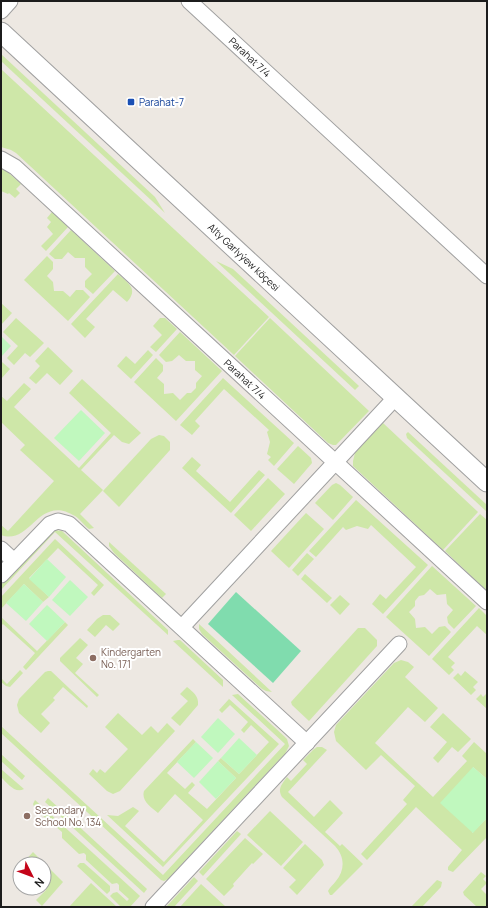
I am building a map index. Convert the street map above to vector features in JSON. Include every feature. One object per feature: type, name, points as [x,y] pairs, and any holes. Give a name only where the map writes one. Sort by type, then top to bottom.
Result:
[{"type":"street","points":[[1,11],[10,1]]},
{"type":"street","name":"Parahat 7/4","points":[[189,1],[487,276]]},
{"type":"street","name":"Alty Garlyýew köçesi","points":[[1,32],[487,482]]},
{"type":"street","name":"Parahat 7/4","points":[[1,158],[15,167],[487,602]]},
{"type":"street","points":[[182,627],[395,398]]},
{"type":"street","points":[[1,575],[50,524],[58,521],[69,524],[306,743]]},
{"type":"street","points":[[1,549],[14,561]]},
{"type":"street","points":[[153,907],[398,644]]},
{"type":"green space","points":[[1,54],[155,197],[165,213],[1,61]]},
{"type":"green space","points":[[1,69],[269,317],[234,355],[16,153],[1,147]]},
{"type":"green space","points":[[1,166],[21,184],[16,189],[20,193],[15,198],[9,193],[8,194],[1,191]]},
{"type":"green space","points":[[52,212],[68,227],[46,251],[41,246],[53,234],[47,227],[51,222],[47,218]]},
{"type":"green space","points":[[71,230],[115,271],[93,294],[85,287],[85,281],[92,274],[85,267],[85,258],[75,258],[68,252],[62,259],[55,259],[49,254]]},
{"type":"green space","points":[[47,256],[53,262],[53,269],[47,276],[53,282],[54,291],[63,291],[70,297],[76,290],[83,290],[90,297],[68,321],[24,280]]},
{"type":"green space","points":[[216,261],[233,269],[359,386],[355,390]]},
{"type":"green space","points":[[118,274],[131,286],[132,293],[130,297],[127,302],[113,290],[86,319],[95,327],[85,338],[71,324]]},
{"type":"green space","points":[[1,303],[12,313],[1,325]]},
{"type":"green space","points":[[16,318],[44,343],[30,357],[25,353],[14,365],[7,358],[18,346],[3,332]]},
{"type":"green space","points":[[160,318],[165,318],[177,329],[156,352],[150,347],[162,335],[153,326]]},
{"type":"green space","points":[[270,318],[369,411],[336,445],[328,443],[235,356]]},
{"type":"green space","points":[[180,332],[222,371],[176,421],[134,382],[156,358],[163,365],[163,371],[157,378],[164,384],[164,394],[173,393],[180,400],[187,393],[191,393],[196,388],[196,383],[202,376],[195,370],[195,361],[186,361],[179,355],[172,361],[166,362],[159,355]]},
{"type":"green space","points":[[1,336],[11,346],[1,357]]},
{"type":"green space","points":[[48,347],[73,371],[60,385],[47,373],[36,384],[29,378],[40,366],[35,361]]},
{"type":"green space","points":[[148,350],[153,355],[131,379],[117,366],[126,356],[135,364]]},
{"type":"green space","points":[[2,362],[10,369],[1,379],[1,364]]},
{"type":"green space","points":[[223,378],[294,443],[274,466],[268,460],[271,457],[267,454],[270,442],[267,432],[269,430],[224,389],[195,421],[200,426],[192,435],[180,425]]},
{"type":"green space","points":[[82,379],[141,433],[129,444],[122,442],[114,435],[81,470],[103,490],[80,514],[94,528],[89,529],[75,516],[62,511],[52,511],[43,515],[20,533],[11,536],[1,535],[1,525],[8,531],[54,481],[20,450],[25,445],[1,422],[1,396],[7,401],[24,383],[31,389],[14,407],[79,468],[111,433],[69,393]]},
{"type":"green space","points":[[81,410],[105,433],[79,461],[54,438]]},
{"type":"green space","points":[[383,423],[478,512],[443,550],[353,466],[355,453]]},
{"type":"green space","points":[[408,432],[487,505],[487,512],[407,438],[406,434]]},
{"type":"green space","points":[[159,435],[164,436],[170,442],[170,450],[119,507],[103,491],[151,439]]},
{"type":"green space","points":[[298,446],[311,458],[312,463],[294,484],[277,469]]},
{"type":"green space","points":[[192,457],[201,465],[196,471],[230,502],[259,470],[265,475],[231,513],[182,468]]},
{"type":"green space","points":[[268,478],[285,494],[251,531],[234,515]]},
{"type":"green space","points":[[336,483],[353,497],[333,520],[315,503],[332,485]]},
{"type":"green space","points":[[356,500],[428,565],[383,614],[372,604],[380,594],[386,599],[416,567],[371,525],[368,529],[357,526],[346,530],[343,527],[316,557],[309,551]]},
{"type":"green space","points":[[306,513],[324,529],[289,568],[271,551]]},
{"type":"green space","points":[[480,514],[487,520],[487,591],[445,551]]},
{"type":"green space","points":[[54,530],[62,531],[168,630],[168,635],[55,532],[1,590],[1,585],[48,534]]},
{"type":"green space","points":[[55,539],[104,585],[94,596],[91,593],[98,585],[58,548],[29,578],[49,597],[43,602],[24,584],[1,609],[1,597]]},
{"type":"green space","points":[[109,542],[166,594],[162,598],[114,553],[109,546]]},
{"type":"green space","points":[[307,553],[314,559],[298,576],[292,570]]},
{"type":"green space","points":[[47,559],[66,577],[49,597],[29,579]]},
{"type":"green space","points":[[432,566],[476,606],[454,629],[448,623],[447,617],[453,610],[447,604],[446,594],[437,595],[430,589],[424,595],[419,596],[415,601],[415,606],[409,612],[415,619],[416,628],[425,627],[432,634],[439,627],[445,626],[451,632],[429,656],[386,617]]},
{"type":"green space","points":[[305,574],[332,598],[327,603],[301,579]]},
{"type":"green space","points":[[70,580],[88,597],[70,616],[52,600]]},
{"type":"green space","points":[[24,584],[43,602],[26,621],[6,603]]},
{"type":"green space","points":[[236,592],[301,651],[273,683],[208,624]]},
{"type":"green space","points":[[340,595],[350,604],[340,615],[330,605]]},
{"type":"green space","points":[[47,605],[65,622],[47,641],[29,624]]},
{"type":"green space","points":[[479,608],[487,616],[487,635],[477,626],[448,657],[455,663],[451,667],[454,670],[449,675],[432,659]]},
{"type":"green space","points":[[103,615],[110,615],[120,624],[113,631],[106,625],[95,637],[87,630]]},
{"type":"green space","points":[[1,617],[37,651],[65,622],[68,625],[26,670],[23,667],[35,653],[3,624],[1,626]]},
{"type":"green space","points":[[199,624],[272,692],[262,689],[202,634],[199,629]]},
{"type":"green space","points":[[358,628],[365,628],[377,640],[377,646],[309,721],[292,705],[291,702]]},
{"type":"green space","points":[[80,638],[88,645],[76,658],[83,664],[75,673],[99,695],[97,697],[60,661],[60,658]]},
{"type":"green space","points":[[180,640],[223,680],[223,687],[173,641]]},
{"type":"green space","points":[[401,660],[408,662],[414,667],[405,677],[438,708],[425,722],[408,707],[375,743],[433,797],[467,761],[462,756],[474,742],[487,754],[487,779],[473,767],[472,833],[487,818],[487,837],[453,872],[448,870],[448,867],[462,850],[416,807],[367,860],[361,854],[407,804],[403,800],[415,786],[381,755],[366,770],[336,741],[334,732],[336,725],[394,663]]},
{"type":"green space","points":[[20,670],[23,673],[10,687],[1,682],[1,678],[7,684]]},
{"type":"green space","points":[[51,671],[88,706],[87,708],[63,687],[53,698],[55,700],[41,714],[50,723],[41,733],[19,713],[17,705],[19,699],[45,672]]},
{"type":"green space","points":[[465,671],[478,682],[473,687],[476,690],[471,695],[453,678],[458,673],[461,676]]},
{"type":"green space","points":[[187,687],[197,697],[198,705],[180,726],[171,718],[188,701],[180,694]]},
{"type":"green space","points":[[487,693],[487,709],[476,699],[481,694],[483,697]]},
{"type":"green space","points":[[238,694],[287,739],[289,746],[285,754],[168,879],[164,881],[161,880],[1,733],[1,726],[163,875],[285,744],[232,695]]},
{"type":"green space","points":[[228,698],[279,744],[163,867],[107,815],[118,816],[133,807],[139,811],[125,826],[164,862],[203,820],[175,794],[158,813],[145,801],[143,795],[144,791],[193,739],[196,742],[167,773],[185,789],[192,782],[195,785],[188,793],[207,809],[236,778],[218,761],[221,758],[239,774],[269,742],[251,725],[244,733],[241,730],[248,722],[230,705],[222,713],[219,710],[229,699]]},
{"type":"green space","points":[[118,713],[142,735],[151,726],[158,733],[167,723],[175,731],[120,791],[113,794],[107,791],[89,774],[93,769],[97,773],[100,769],[105,773],[128,749],[105,727]]},
{"type":"green space","points":[[443,713],[471,739],[458,752],[452,747],[438,763],[433,758],[447,742],[430,727]]},
{"type":"green space","points":[[218,718],[235,734],[218,753],[201,737]]},
{"type":"green space","points":[[239,738],[257,755],[239,774],[221,758]]},
{"type":"green space","points":[[196,742],[213,758],[194,778],[177,762]]},
{"type":"green space","points":[[317,747],[322,747],[327,750],[288,792],[314,817],[330,800],[343,813],[325,832],[340,846],[342,844],[363,864],[332,895],[330,895],[328,891],[341,872],[343,864],[341,855],[335,846],[282,797],[280,791],[283,782],[287,777],[291,781],[307,764],[303,760]]},
{"type":"green space","points":[[1,754],[25,776],[22,780],[1,761]]},
{"type":"green space","points":[[218,761],[236,778],[216,799],[199,782]]},
{"type":"green space","points":[[473,767],[487,779],[487,818],[473,833],[440,803]]},
{"type":"green space","points":[[1,769],[24,789],[17,790],[9,785],[1,777]]},
{"type":"green space","points":[[48,798],[147,889],[144,893],[45,802]]},
{"type":"green space","points":[[35,800],[140,896],[130,907],[121,907],[110,896],[117,892],[127,901],[129,899],[119,890],[119,885],[117,883],[112,884],[86,860],[86,855],[84,853],[79,854],[62,838],[62,832],[35,809],[33,804]]},
{"type":"green space","points":[[270,811],[303,842],[281,866],[247,835]]},
{"type":"green space","points":[[237,831],[241,834],[203,876],[199,872]]},
{"type":"green space","points":[[245,838],[263,854],[253,864],[252,863],[224,896],[206,879]]},
{"type":"green space","points":[[305,844],[322,860],[324,865],[297,895],[289,887],[296,880],[283,868]]},
{"type":"green space","points":[[33,852],[37,856],[29,856]]},
{"type":"green space","points":[[80,863],[84,863],[110,886],[110,891],[107,894],[77,866]]},
{"type":"green space","points":[[52,871],[63,882],[52,895]]},
{"type":"green space","points":[[481,872],[486,876],[483,879],[487,883],[481,889],[487,895],[487,907],[477,907],[464,895],[463,892]]},
{"type":"green space","points":[[194,877],[198,881],[174,907],[166,907]]},
{"type":"green space","points":[[437,880],[442,882],[441,887],[422,907],[411,907]]},
{"type":"green space","points":[[91,883],[117,907],[69,907]]},
{"type":"green space","points":[[201,884],[226,907],[180,907]]},
{"type":"green space","points":[[40,896],[51,896],[42,906],[36,900]]},
{"type":"place","name":"Parahat-7","points":[[131,102]]},
{"type":"place","name":"Kindergarten No. 171","points":[[93,658]]},
{"type":"place","name":"Secondary School No. 134","points":[[27,816]]}]
